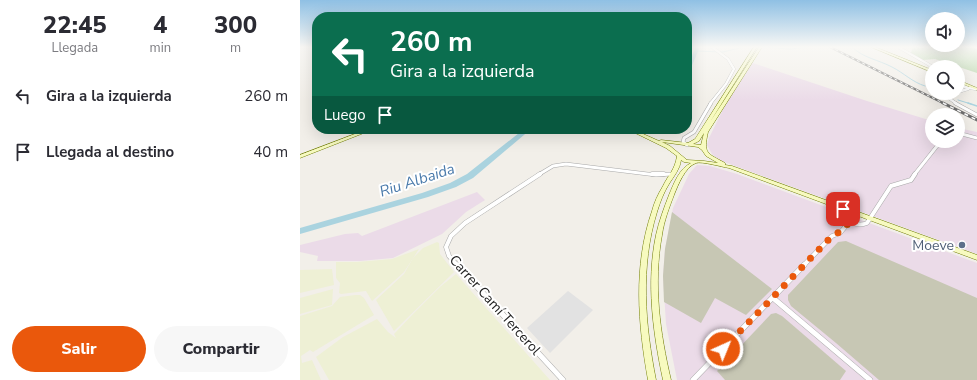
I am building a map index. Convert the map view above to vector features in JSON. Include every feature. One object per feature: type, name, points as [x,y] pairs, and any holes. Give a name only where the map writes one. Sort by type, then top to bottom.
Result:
[{"type":"main road","points":[[652,380],[644,325],[642,279],[645,251],[651,221],[670,177],[679,164],[678,150],[697,140],[746,65]]},
{"type":"main road","points":[[668,379],[659,344],[655,315],[654,278],[656,251],[662,221],[671,195],[686,168],[690,164],[705,158],[703,144],[706,132],[747,65]]},
{"type":"main road","points":[[965,84],[976,88]]},
{"type":"main road","points":[[300,157],[359,134]]},
{"type":"main road","points":[[642,134],[654,139],[699,146],[730,167]]},
{"type":"main road","points":[[654,139],[686,161],[730,167],[977,258]]},
{"type":"street","points":[[692,133],[711,103],[733,73],[733,65]]},
{"type":"street","points":[[965,90],[976,88]]},
{"type":"street","points":[[951,100],[977,115]]},
{"type":"street","points":[[687,145],[683,142],[684,138],[691,134]]},
{"type":"street","points":[[965,135],[977,138]]},
{"type":"street","points":[[843,209],[842,214],[850,221],[863,225],[868,223],[891,186],[897,183],[906,183],[911,180],[936,148]]},
{"type":"street","name":"Carrer Camí Tercerol","points":[[563,380],[449,256],[446,247],[447,242],[453,233],[459,228],[553,166],[566,164],[656,174],[670,177]]},
{"type":"street","name":"Carrer Camí Tercerol","points":[[656,174],[670,177]]},
{"type":"street","points":[[693,380],[832,236],[840,233],[850,221]]},
{"type":"street","points":[[773,298],[870,380]]},
{"type":"shaded area","points":[[748,65],[758,65],[925,119],[925,148],[965,148],[965,129],[977,132],[977,254],[719,160],[712,154],[707,145],[735,85]]},
{"type":"shaded area","points":[[697,165],[710,166],[737,174],[977,263],[977,380],[677,380],[666,324],[663,276],[665,249],[673,208],[689,174]]},
{"type":"shaded area","points":[[477,192],[485,200],[466,212],[442,234],[393,258],[360,261],[317,261],[318,256],[300,252],[300,245],[345,234],[358,233],[362,236]]},
{"type":"shaded area","points":[[672,212],[772,289],[746,315],[715,298],[701,323],[664,302],[663,276],[665,249]]},
{"type":"shaded area","points":[[846,241],[977,298],[977,380],[879,380],[791,306],[788,300],[788,295],[838,242]]},
{"type":"shaded area","points":[[437,242],[439,243],[440,254],[454,272],[394,331],[376,300],[404,274],[413,258],[423,248]]},
{"type":"shaded area","points":[[419,249],[404,272],[372,301],[366,291],[339,293],[340,283],[336,278],[336,262],[392,259]]},
{"type":"shaded area","points":[[332,269],[334,285],[300,293],[300,270]]},
{"type":"shaded area","points":[[456,274],[550,380],[329,380],[316,357],[343,337],[377,319],[388,332],[396,338],[394,334],[441,286]]},
{"type":"shaded area","points":[[333,289],[332,305],[300,314],[300,298]]},
{"type":"shaded area","points":[[568,291],[593,310],[550,353],[527,328]]},
{"type":"shaded area","points":[[360,295],[364,298],[374,315],[313,352],[310,350],[301,356],[302,363],[312,360],[321,380],[300,380],[300,316],[332,306],[340,297]]},
{"type":"shaded area","points":[[776,313],[782,316],[846,371],[840,380],[725,380],[717,371],[771,314]]},
{"type":"green space","points":[[965,65],[977,65],[977,73],[965,69]]},
{"type":"waterway","points":[[886,65],[925,86]]},
{"type":"waterway","points":[[958,100],[971,104]]},
{"type":"waterway","points":[[971,104],[977,106]]},
{"type":"waterway","name":"Riu Albaida","points":[[300,231],[425,195],[453,185],[470,176],[522,134]]},
{"type":"railway","points":[[866,65],[945,104]]},
{"type":"railway","points":[[945,104],[977,120]]},
{"type":"place","name":"Moeve","points":[[962,245]]},
{"type":"route","points":[[723,349],[832,236],[840,233],[845,228],[850,221],[842,214],[843,209]]}]
